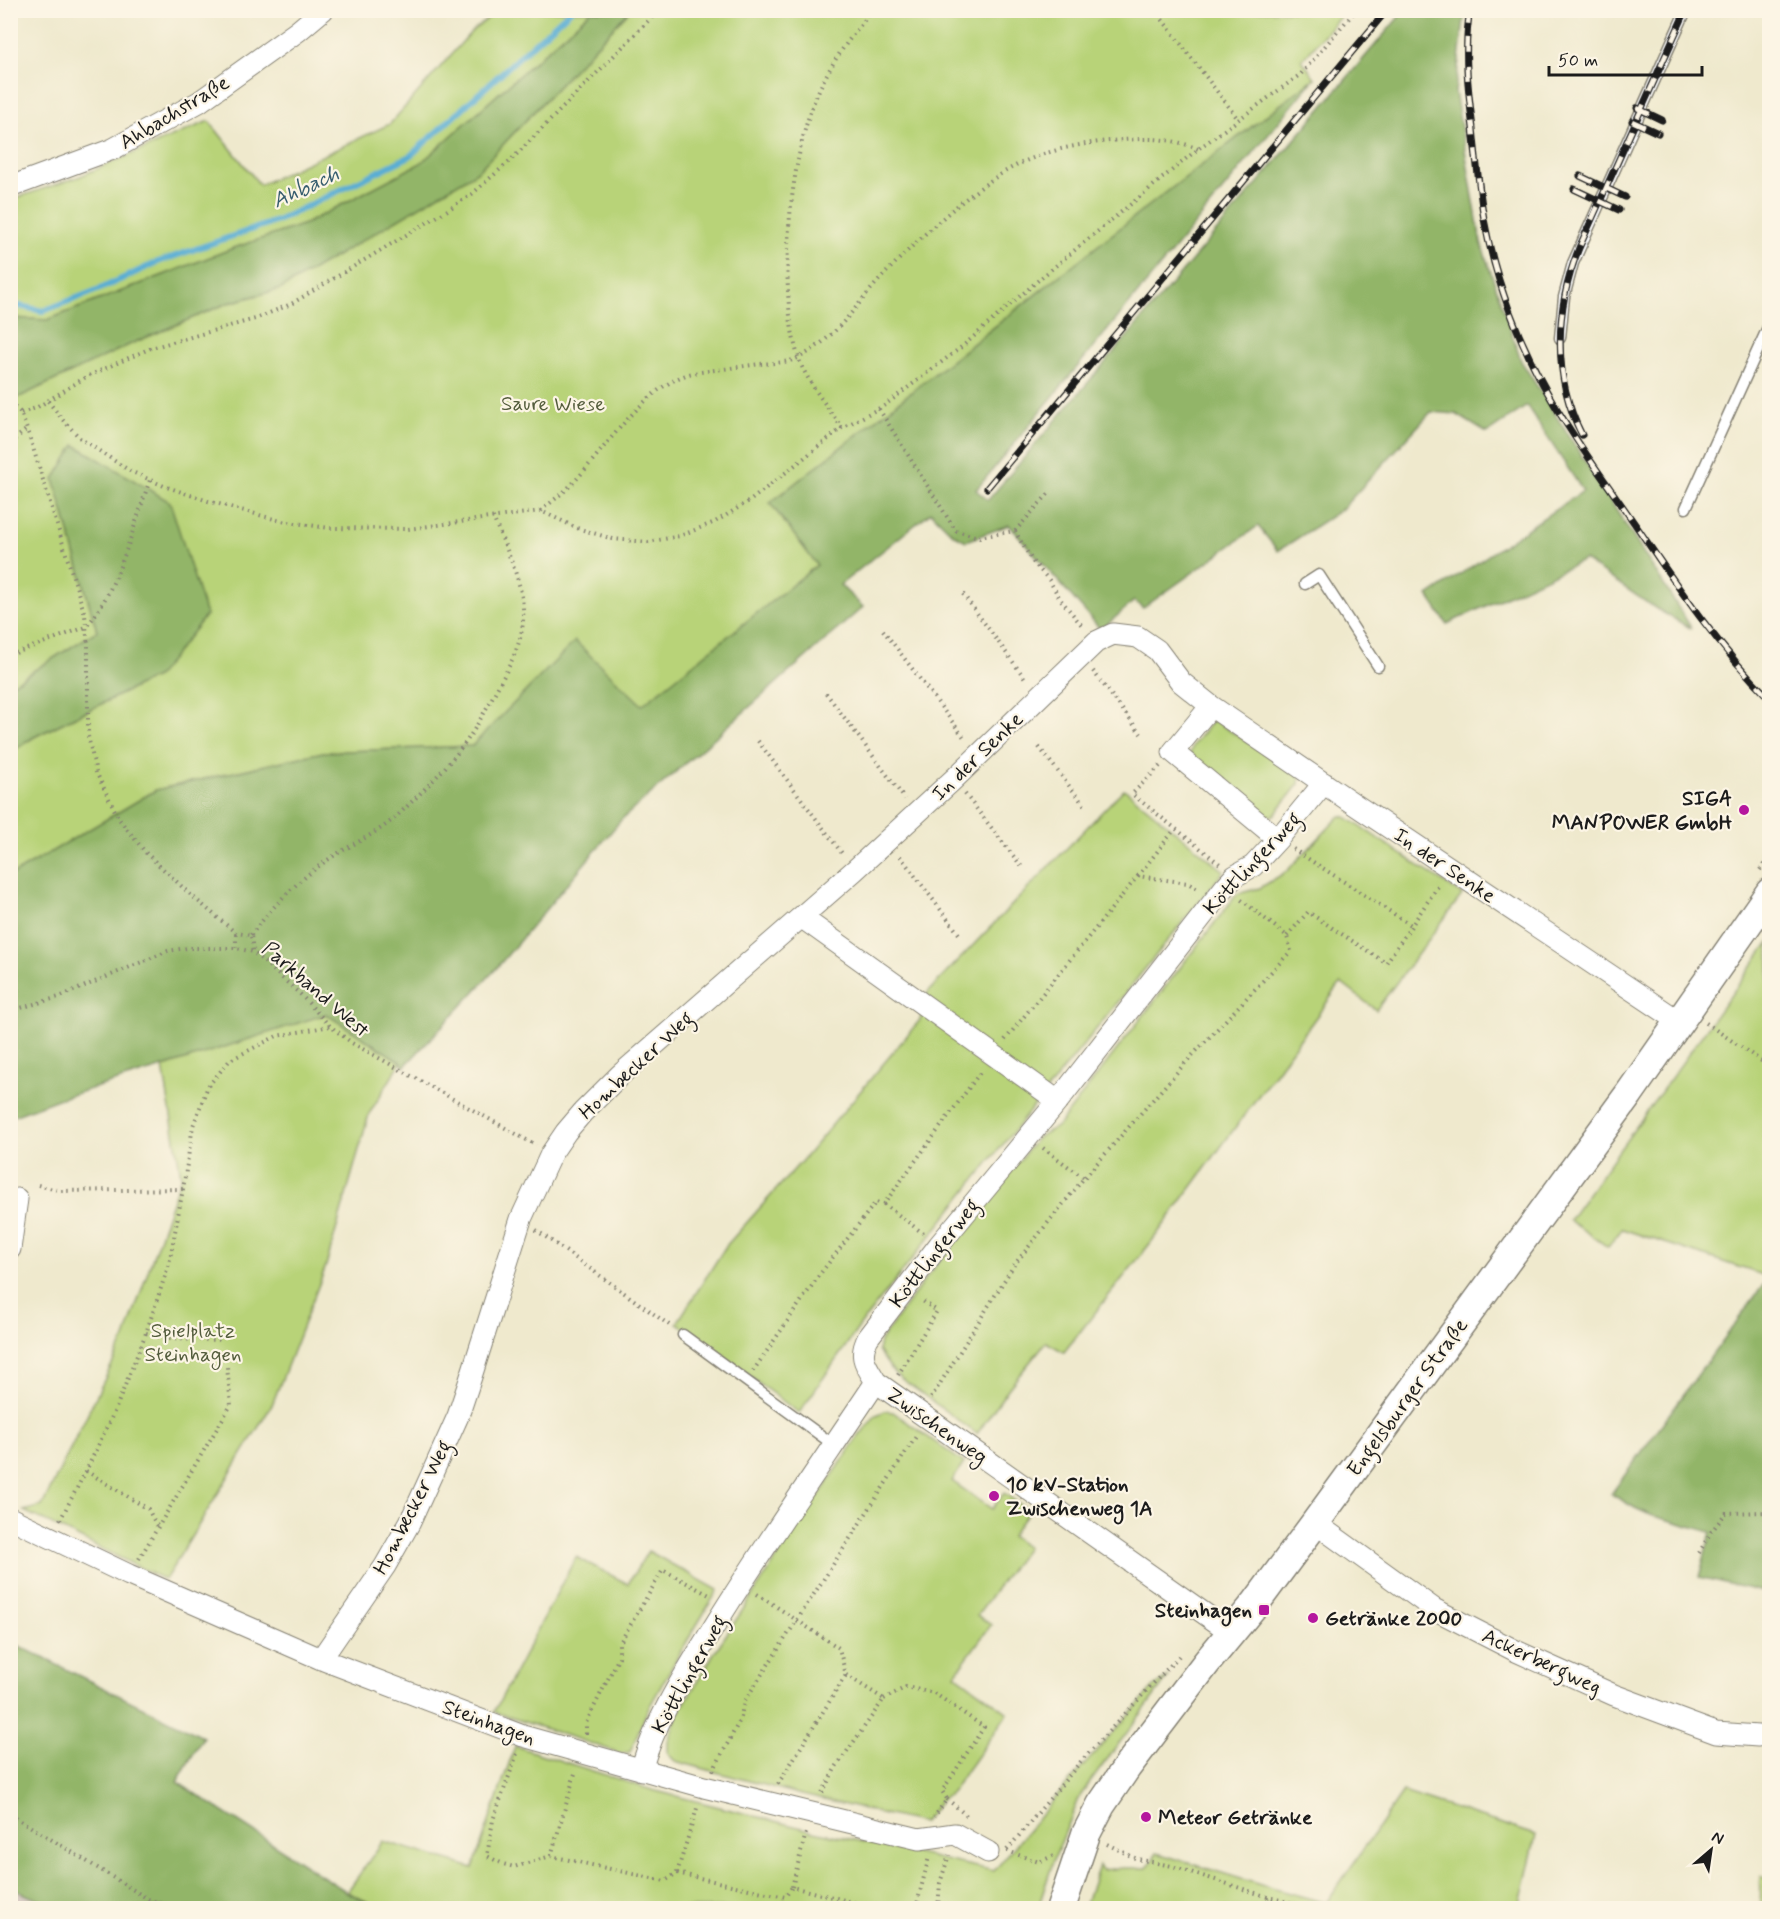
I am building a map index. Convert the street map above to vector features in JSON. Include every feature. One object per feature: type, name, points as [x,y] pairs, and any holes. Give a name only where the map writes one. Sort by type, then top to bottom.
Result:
[{"type":"street","name":"Ahbachstraße","points":[[10,187],[113,149],[189,107],[298,31],[323,10]]},
{"type":"street","name":"In der Senke","points":[[801,917],[954,779],[1089,649],[1113,634],[1138,637],[1157,650],[1181,682],[1211,706],[1450,868],[1684,1016]]},
{"type":"street","points":[[1211,706],[1173,752],[1278,839]]},
{"type":"street","name":"Köttlingerweg","points":[[641,1770],[647,1749],[685,1673],[741,1584],[876,1382],[863,1359],[863,1348],[904,1289],[1058,1101],[1225,888],[1253,866],[1324,783]]},
{"type":"street","name":"Engelsburger Straße","points":[[1061,1908],[1076,1859],[1101,1805],[1207,1662],[1232,1633],[1315,1523],[1684,1016],[1770,892]]},
{"type":"street","points":[[801,917],[1058,1101]]},
{"type":"street","name":"Hombecker Weg","points":[[321,1659],[386,1566],[431,1476],[466,1394],[521,1219],[551,1154],[583,1112],[620,1075],[801,917]]},
{"type":"street","points":[[10,1250],[17,1199]]},
{"type":"street","name":"Zwischenweg","points":[[876,1382],[1232,1633]]},
{"type":"street","name":"Steinhagen","points":[[10,1518],[129,1575],[321,1659],[524,1736],[641,1770],[811,1814],[926,1839],[955,1834]]},
{"type":"street","name":"Ackerbergweg","points":[[1315,1523],[1434,1609],[1516,1651],[1614,1695],[1716,1733],[1758,1736]]},
{"type":"street","points":[[955,1834],[997,1851]]},
{"type":"lane","points":[[1560,338],[1563,297],[1573,263],[1686,10]]},
{"type":"lane","points":[[1686,508],[1770,323]]},
{"type":"lane","points":[[1305,584],[1319,575],[1378,666]]},
{"type":"lane","points":[[683,1335],[834,1445]]},
{"type":"path","points":[[21,414],[36,408],[86,377],[151,348],[255,319],[291,304],[442,213],[472,194],[512,159],[659,10]]},
{"type":"path","points":[[842,428],[798,358],[789,301],[789,222],[801,138],[814,102],[844,46],[873,10]]},
{"type":"path","points":[[1155,10],[1239,119]]},
{"type":"path","points":[[540,511],[577,528],[613,539],[648,542],[680,536],[706,526],[742,506],[842,428],[879,409],[964,345],[1050,270],[1198,149],[1301,74],[1356,10]]},
{"type":"path","points":[[48,401],[81,439],[112,460],[150,480],[226,506],[281,521],[321,527],[408,528],[540,511],[572,484],[630,417],[669,382],[682,375],[798,358],[820,343],[835,330],[886,273],[940,222],[1012,167],[1045,154],[1101,141],[1162,139],[1198,149]]},
{"type":"path","points":[[10,403],[21,414],[27,429],[85,615],[88,647],[88,736],[96,772],[108,798],[128,831],[146,852],[192,896],[236,933],[251,935]]},
{"type":"path","points":[[879,409],[956,531],[979,537],[1015,531],[1051,491]]},
{"type":"path","points":[[10,443],[27,429]]},
{"type":"path","points":[[10,655],[86,627],[99,610],[114,580],[150,480]]},
{"type":"path","points":[[253,952],[251,935],[277,904],[312,871],[396,817],[463,745],[481,718],[519,644],[523,620],[519,587],[493,518]]},
{"type":"path","points":[[1015,531],[1033,562],[1049,580],[1141,734]]},
{"type":"path","points":[[963,594],[1038,697]]},
{"type":"path","points":[[883,630],[978,755]]},
{"type":"path","points":[[826,693],[916,814]]},
{"type":"path","points":[[758,741],[855,870]]},
{"type":"path","points":[[1039,747],[1084,806]]},
{"type":"path","points":[[524,1736],[493,1820],[487,1856],[514,1867],[551,1856],[665,1881],[677,1873],[704,1787],[740,1720],[744,1702],[925,1416],[1014,1265],[1083,1178],[1187,1061],[1291,951],[1287,936],[1225,888],[1174,829],[1132,794],[1173,752]]},
{"type":"path","points":[[954,779],[1022,867]]},
{"type":"path","points":[[884,1204],[993,1054],[1174,829]]},
{"type":"path","points":[[1278,839],[1412,925]]},
{"type":"path","points":[[887,840],[959,934]]},
{"type":"path","points":[[1287,936],[1308,912],[1386,963],[1450,868]]},
{"type":"path","points":[[1138,876],[1225,888]]},
{"type":"path","points":[[236,933],[236,948]]},
{"type":"path","name":"Parkband West","points":[[10,1011],[59,998],[168,951],[187,948],[236,948],[253,952],[301,995],[330,1026],[352,1043],[551,1154]]},
{"type":"path","points":[[1684,1016],[1770,1067]]},
{"type":"path","points":[[51,1538],[116,1408],[146,1333],[169,1264],[193,1126],[208,1086],[230,1060],[277,1036],[330,1026]]},
{"type":"path","points":[[1027,1137],[1083,1178]]},
{"type":"path","points":[[38,1185],[60,1191],[183,1189]]},
{"type":"path","points":[[746,1381],[827,1265],[876,1202],[884,1204],[939,1245]]},
{"type":"path","points":[[521,1219],[683,1335]]},
{"type":"path","points":[[900,1371],[937,1311],[904,1289]]},
{"type":"path","points":[[146,1333],[165,1339],[221,1340]]},
{"type":"path","points":[[129,1575],[231,1405],[227,1366]]},
{"type":"path","points":[[86,1471],[148,1509],[157,1527]]},
{"type":"path","points":[[1700,1553],[1711,1532],[1726,1513],[1770,1512]]},
{"type":"path","points":[[551,1856],[586,1736],[586,1723],[619,1657],[619,1644],[663,1570],[728,1605]]},
{"type":"path","points":[[741,1584],[798,1619],[839,1648],[846,1675],[884,1699]]},
{"type":"path","points":[[1060,1852],[1039,1862],[997,1851],[1179,1656]]},
{"type":"path","points":[[766,1803],[846,1675]]},
{"type":"path","points":[[782,1908],[785,1897],[792,1887],[811,1814],[836,1767],[884,1699],[906,1687],[934,1693],[984,1727],[942,1791],[947,1799],[926,1839],[916,1908]]},
{"type":"path","points":[[10,1814],[148,1899],[175,1908]]},
{"type":"path","points":[[938,1908],[940,1883],[955,1834]]},
{"type":"path","points":[[1105,1843],[1137,1859],[1172,1866],[1268,1897],[1312,1908]]},
{"type":"path","points":[[677,1873],[785,1897]]},
{"type":"path","points":[[792,1887],[877,1908]]},
{"type":"path","points":[[1261,1908],[1268,1897]]},
{"type":"path","points":[[401,1906],[406,1908]]},
{"type":"shaded area","points":[[10,1888],[46,1905],[57,1908],[11,1908]]},
{"type":"green space","points":[[498,11],[591,11],[421,163],[305,224],[231,249],[47,320],[11,318],[10,200],[78,177],[209,121],[260,185],[390,124],[472,31]]},
{"type":"green space","points":[[591,11],[629,11],[477,172],[281,289],[228,303],[133,343],[11,401],[11,318],[47,320],[231,249],[305,224],[421,163]]},
{"type":"green space","name":"Saure Wiese","points":[[629,11],[1345,11],[1302,60],[1315,78],[770,503],[817,565],[642,706],[575,642],[472,746],[323,752],[156,790],[11,876],[11,752],[34,737],[158,676],[96,460],[75,446],[54,479],[97,631],[11,685],[11,401],[133,343],[228,303],[281,289],[477,172]]},
{"type":"green space","points":[[1404,11],[1465,11],[1455,92],[1481,243],[1521,361],[1692,629],[1655,608],[1584,560],[1447,624],[1428,596],[1583,491],[1527,406],[1487,433],[1456,414],[1431,412],[1341,510],[1278,551],[1258,526],[1143,608],[1134,601],[1101,630],[1009,525],[966,541],[953,534],[931,512],[840,585],[863,607],[621,820],[495,970],[404,1067],[401,1062],[326,1014],[58,1099],[11,1117],[10,876],[156,790],[323,752],[472,746],[575,641],[642,705],[817,565],[770,503],[1315,78],[976,490],[988,500]]},
{"type":"green space","points":[[75,445],[170,502],[206,615],[158,676],[34,737],[11,752],[11,685],[97,631],[54,479]]},
{"type":"green space","points":[[1213,720],[1300,775],[1299,784],[1274,815],[1262,818],[1190,754],[1193,745]]},
{"type":"green space","points":[[1124,789],[1224,871],[861,1324],[799,1413],[677,1323],[726,1246],[807,1155],[920,1020],[928,992]]},
{"type":"green space","points":[[1340,816],[1346,817],[1462,895],[1376,1010],[1341,983],[1152,1241],[1064,1352],[1046,1342],[1008,1389],[977,1434],[895,1374],[878,1351],[880,1341],[926,1278],[1038,1137],[1058,1126],[1237,894],[1260,888],[1286,872]]},
{"type":"green space","points":[[1769,942],[1769,1277],[1622,1229],[1608,1247],[1569,1220]]},
{"type":"green space","name":"Spielplatz Steinhagen","points":[[326,1014],[401,1062],[369,1114],[326,1266],[272,1405],[165,1580],[24,1511],[42,1506],[125,1338],[181,1176],[163,1067]]},
{"type":"green space","points":[[1769,1277],[1770,1589],[1767,1593],[1699,1577],[1711,1532],[1650,1515],[1611,1494]]},
{"type":"green space","points":[[885,1411],[893,1412],[964,1463],[952,1481],[992,1509],[1004,1493],[1029,1511],[1011,1536],[1027,1547],[977,1615],[991,1625],[955,1674],[1008,1713],[950,1794],[940,1801],[923,1823],[798,1794],[675,1761],[668,1754],[668,1741],[677,1716],[714,1653],[856,1440],[876,1415]]},
{"type":"green space","points":[[648,1551],[718,1590],[647,1711],[630,1752],[620,1753],[494,1712],[576,1557],[628,1584]]},
{"type":"green space","points":[[11,1642],[203,1737],[177,1782],[347,1892],[380,1908],[57,1908],[11,1888]]},
{"type":"green space","points":[[1169,1676],[1080,1796],[1053,1862],[1038,1908],[380,1908],[347,1892],[383,1841],[473,1868],[515,1746],[652,1790],[814,1831],[994,1871],[1153,1688]]},
{"type":"green space","points":[[1403,1792],[1536,1835],[1519,1908],[1084,1908],[1099,1866],[1102,1870],[1147,1868],[1157,1853],[1326,1903]]},
{"type":"green space","points":[[1761,1877],[1769,1878],[1769,1908],[1760,1908]]},
{"type":"waterway","name":"Ahbach","points":[[10,304],[43,311],[100,289],[158,262],[279,220],[410,156],[571,10]]},
{"type":"railway","points":[[987,488],[1387,10]]},
{"type":"railway","points":[[1470,10],[1467,69],[1482,208],[1495,265],[1518,333],[1550,397],[1593,464],[1700,618],[1751,680],[1770,699]]},
{"type":"railway","points":[[1582,435],[1572,413],[1562,366],[1560,342],[1565,294],[1579,248],[1686,10]]},
{"type":"railway","points":[[1637,108],[1662,120]]},
{"type":"railway","points":[[1632,121],[1658,133]]},
{"type":"railway","points":[[1580,176],[1625,197]]},
{"type":"railway","points":[[1574,189],[1619,210]]},
{"type":"railway","points":[[10,1905],[19,1908]]},
{"type":"place","name":"SIGA MANPOWER GmbH","points":[[1744,810]]},
{"type":"place","name":"10 kV-Station Zwischenweg 1A","points":[[994,1496]]},
{"type":"place","name":"Steinhagen","points":[[1264,1610]]},
{"type":"place","name":"Getränke 2000","points":[[1313,1618]]},
{"type":"place","name":"Meteor Getränke","points":[[1146,1817]]}]
